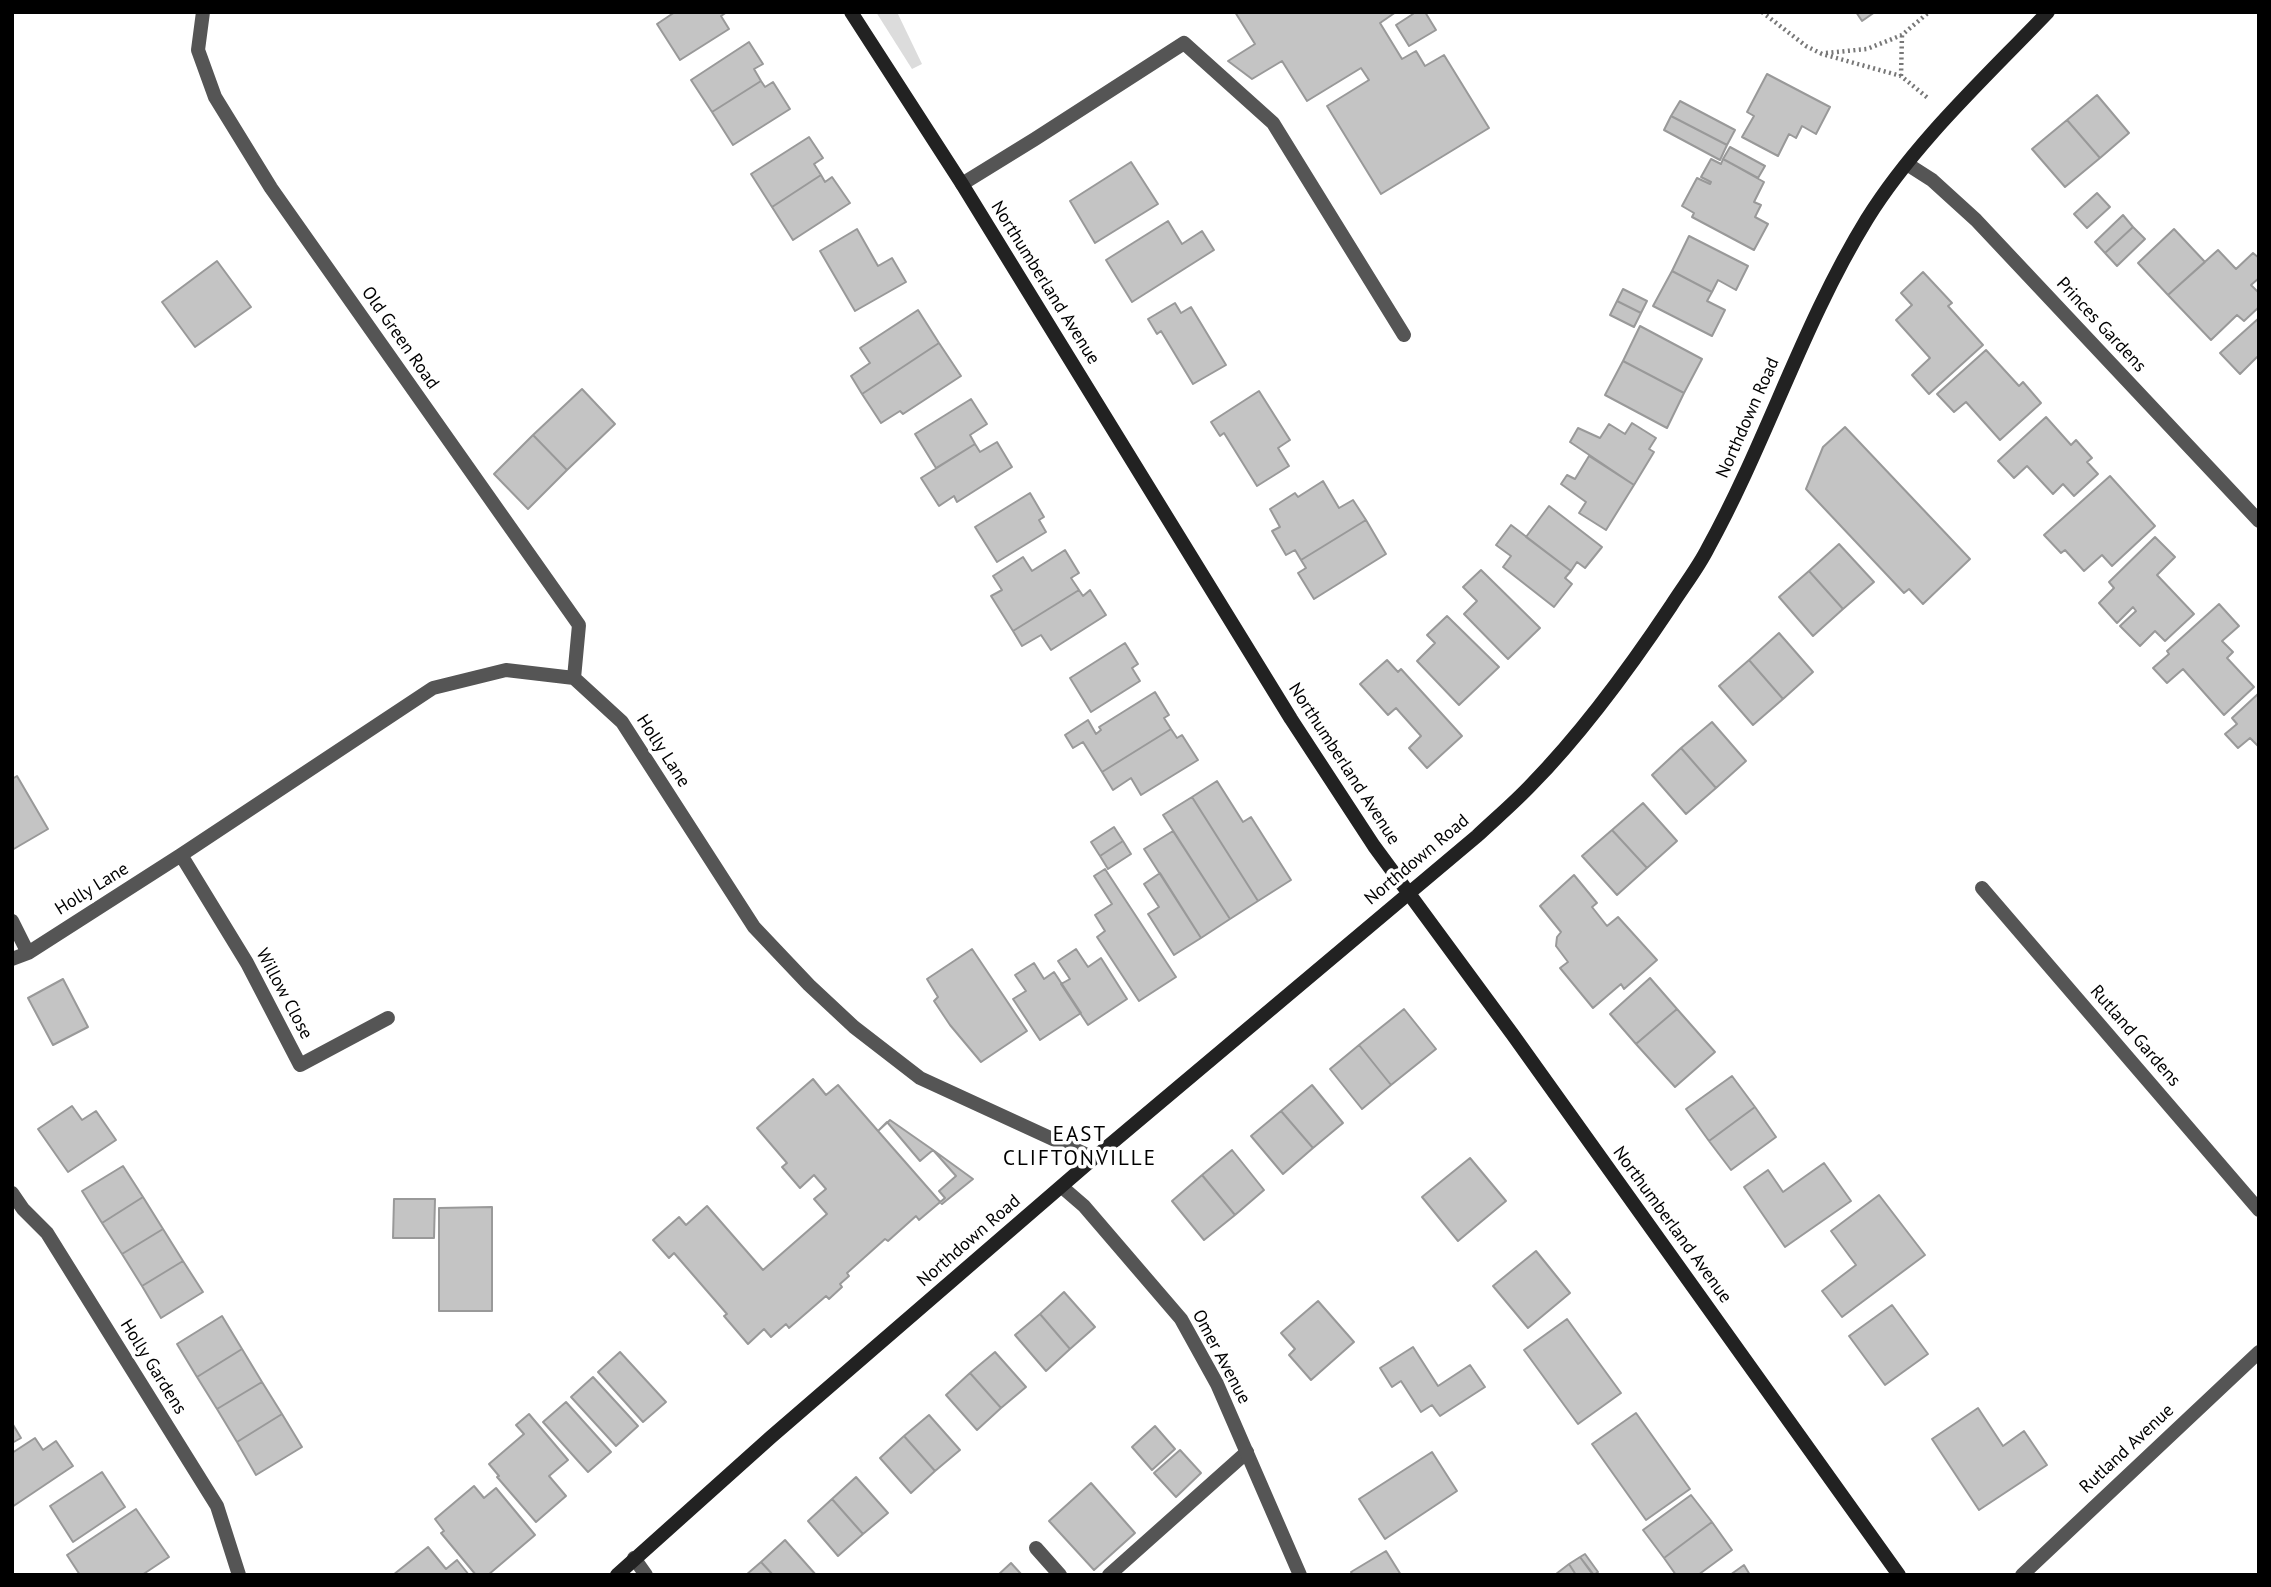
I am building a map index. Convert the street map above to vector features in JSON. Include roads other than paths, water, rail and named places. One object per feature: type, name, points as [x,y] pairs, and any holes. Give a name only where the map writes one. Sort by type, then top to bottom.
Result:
[{"type":"main road","name":"Northumberland Avenue","points":[[851,12],[962,184],[1291,719],[1374,846],[1899,1575]]},
{"type":"main road","name":"Northdown Road","points":[[617,1575],[771,1437],[1094,1158],[1477,836],[1532,785],[1597,710],[1708,550],[1769,424],[1823,301],[1867,219],[1907,164],[1949,115],[2048,12]]},
{"type":"street","name":"Old Green Road","points":[[202,12],[198,50],[215,97],[271,188],[579,625],[574,678]]},
{"type":"street","points":[[962,184],[1184,43],[1273,123],[1404,335]]},
{"type":"street","name":"Princes Gardens","points":[[1907,164],[1932,180],[1976,220],[2259,521]]},
{"type":"street","name":"Holly Lane","points":[[12,959],[28,953],[181,855],[433,688],[506,670],[574,678],[622,722],[754,927],[809,985],[854,1027],[920,1078],[1094,1158]]},
{"type":"street","name":"Willow Close","points":[[181,855],[247,963],[300,1065],[388,1018]]},
{"type":"street","name":"Rutland Gardens","points":[[1982,888],[2259,1210]]},
{"type":"street","points":[[12,921],[28,953]]},
{"type":"street","name":"Omer Avenue","points":[[1062,1187],[1084,1206],[1181,1320],[1217,1384],[1300,1575]]},
{"type":"street","name":"Holly Gardens","points":[[12,1193],[23,1209],[47,1233],[217,1506],[239,1575]]},
{"type":"street","name":"Rutland Avenue","points":[[2022,1575],[2259,1352]]},
{"type":"street","points":[[1109,1575],[1247,1452]]},
{"type":"street","points":[[1036,1548],[1060,1575]]},
{"type":"street","points":[[634,1559],[646,1575]]},
{"type":"district","name":"EAST CLIFTONVILLE","points":[[1080,1147]]}]
